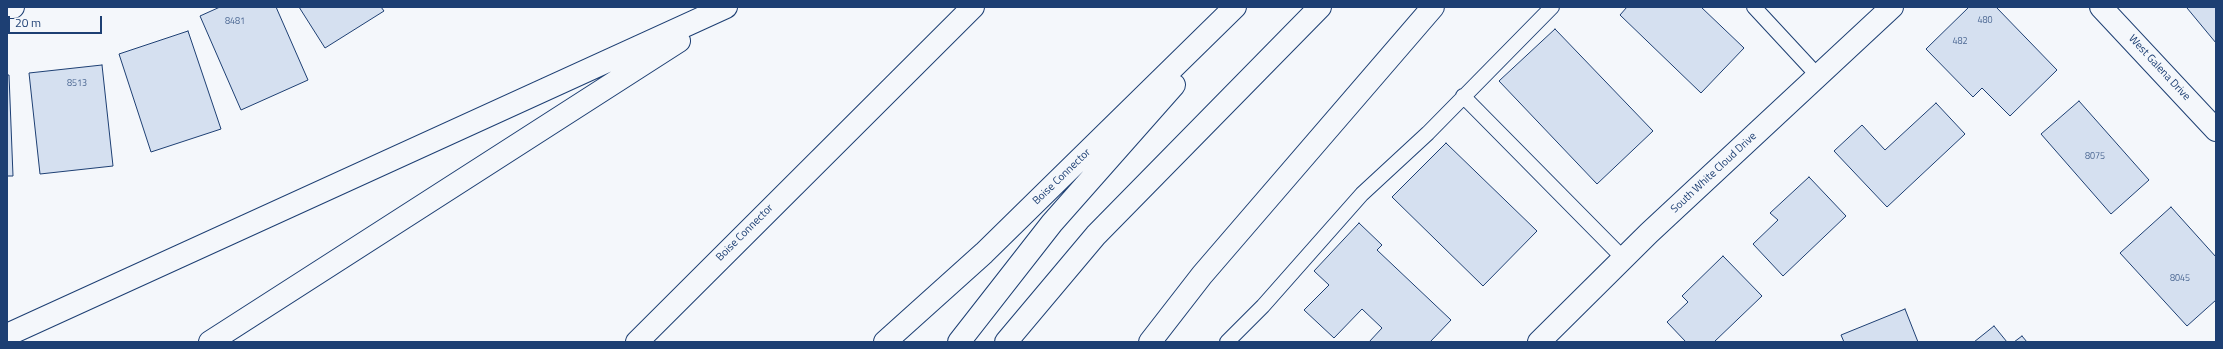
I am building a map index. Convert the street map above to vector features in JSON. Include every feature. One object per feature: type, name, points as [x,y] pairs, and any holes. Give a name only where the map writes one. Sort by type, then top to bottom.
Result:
[{"type":"main road","points":[[7,7],[13,7]]},
{"type":"main road","points":[[7,335],[726,7]]},
{"type":"main road","points":[[210,342],[732,7]]},
{"type":"main road","name":"Boise Connector","points":[[637,342],[973,7]]},
{"type":"main road","name":"Boise Connector","points":[[885,342],[984,253],[1235,7]]},
{"type":"main road","points":[[959,342],[1052,224],[1243,7]]},
{"type":"main road","points":[[1006,342],[1096,235],[1320,7]]},
{"type":"main road","points":[[1150,342],[1202,275],[1433,7]]},
{"type":"main road","name":"South White Cloud Drive","points":[[1540,342],[1624,259],[1892,7]]},
{"type":"main road","name":"West Galena Drive","points":[[2101,7],[2216,130]]},
{"type":"lane","points":[[1226,342],[1263,306],[1362,194],[1428,133],[1552,7]]},
{"type":"lane","points":[[1754,7],[1818,76]]},
{"type":"lane","points":[[1463,96],[1624,259]]},
{"type":"building","points":[[220,7],[276,7],[308,80],[241,110],[200,16]]},
{"type":"building","points":[[299,7],[381,7],[384,11],[325,48]]},
{"type":"building","points":[[1627,7],[1701,7],[1744,48],[1701,93],[1620,15]]},
{"type":"building","points":[[1969,7],[1996,7],[2057,70],[2010,116],[1982,88],[1973,97],[1926,49]]},
{"type":"building","points":[[2216,7],[2216,43],[2187,8]]},
{"type":"building","points":[[1555,29],[1653,131],[1597,184],[1499,81]]},
{"type":"building","points":[[188,31],[221,129],[151,152],[119,54]]},
{"type":"building","points":[[102,65],[113,166],[40,174],[29,73]]},
{"type":"building","points":[[7,75],[9,75],[13,176],[7,176]]},
{"type":"building","points":[[2079,101],[2149,180],[2111,214],[2041,134]]},
{"type":"building","points":[[1936,103],[1965,134],[1887,207],[1834,151],[1862,125],[1885,150]]},
{"type":"building","points":[[1446,143],[1537,231],[1483,286],[1392,197]]},
{"type":"building","points":[[1809,177],[1846,216],[1783,276],[1753,244],[1778,220],[1770,213]]},
{"type":"building","points":[[2171,207],[2216,257],[2216,300],[2187,326],[2120,253]]},
{"type":"building","points":[[1359,223],[1382,245],[1377,250],[1451,320],[1430,342],[1369,342],[1382,328],[1362,309],[1334,338],[1304,310],[1329,285],[1314,271]]},
{"type":"building","points":[[1723,256],[1762,296],[1714,342],[1686,342],[1667,322],[1688,302],[1682,296]]},
{"type":"building","points":[[1905,309],[1918,342],[1844,342],[1841,335]]},
{"type":"building","points":[[1994,326],[2007,342],[1974,342]]},
{"type":"building","points":[[2022,336],[2027,342],[2014,342]]}]
